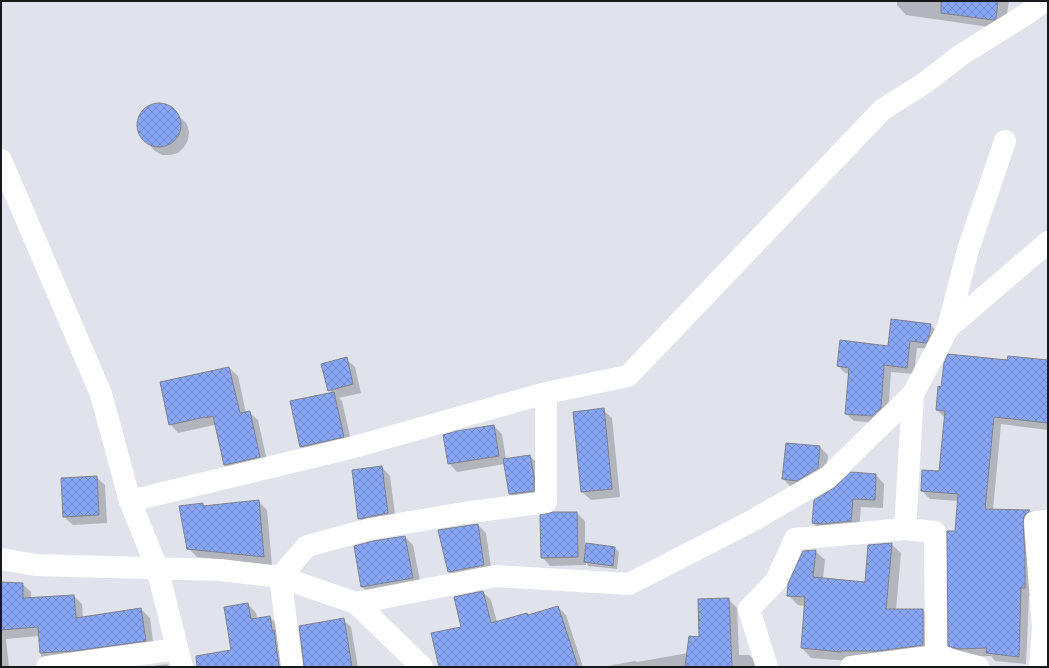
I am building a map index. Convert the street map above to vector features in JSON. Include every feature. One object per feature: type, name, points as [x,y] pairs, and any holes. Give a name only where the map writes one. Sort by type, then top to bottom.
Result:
[{"type":"street","points":[[130,502],[354,447],[546,393],[628,376],[882,110],[926,82],[961,55],[996,34],[1044,1]]},
{"type":"street","points":[[356,603],[495,576],[630,584],[750,522],[828,477],[913,394],[948,328],[968,250],[1005,141]]},
{"type":"street","points":[[1,160],[101,394],[130,502],[157,568],[179,658],[47,667]]},
{"type":"street","points":[[948,328],[1048,242]]},
{"type":"street","points":[[292,667],[280,577],[307,546],[370,529],[464,513],[546,502],[546,393]]},
{"type":"street","points":[[905,529],[913,394]]},
{"type":"street","points":[[1040,667],[1046,626],[1035,522],[1048,521]]},
{"type":"street","points":[[767,667],[749,609],[776,581],[795,538],[905,529],[935,532],[936,656]]},
{"type":"street","points":[[1,559],[36,565],[220,570],[280,577],[356,603],[422,667]]},
{"type":"street","points":[[851,667],[936,656],[978,667]]},
{"type":"building","points":[[941,1],[998,1],[996,19],[993,20],[941,13]]},
{"type":"building","points":[[159,103],[171,107],[177,113],[181,125],[177,137],[171,143],[159,147],[147,143],[141,137],[137,125],[141,113],[147,107]]},
{"type":"building","points":[[891,319],[931,324],[929,337],[926,343],[910,341],[907,368],[884,365],[881,408],[872,416],[845,414],[849,368],[837,366],[840,340],[888,346]]},
{"type":"building","points":[[948,354],[1007,360],[1008,356],[1048,360],[1048,423],[994,417],[985,509],[1030,510],[1024,516],[1023,523],[1025,588],[1021,588],[1019,657],[986,653],[987,648],[959,649],[948,646],[947,531],[955,531],[958,494],[921,491],[922,470],[939,471],[945,411],[936,410],[938,386],[941,387],[944,363]]},
{"type":"building","points":[[347,357],[353,384],[328,391],[321,364]]},
{"type":"building","points":[[229,367],[240,413],[250,411],[260,457],[224,465],[213,416],[169,425],[160,382]]},
{"type":"building","points":[[334,392],[344,437],[300,447],[290,401]]},
{"type":"building","points":[[604,408],[612,489],[581,492],[573,412]]},
{"type":"building","points":[[494,425],[499,456],[448,464],[443,435],[457,431]]},
{"type":"building","points":[[786,443],[820,446],[818,468],[797,481],[782,479]]},
{"type":"building","points":[[530,455],[534,477],[534,491],[509,494],[503,459]]},
{"type":"building","points":[[382,466],[388,513],[358,519],[352,470]]},
{"type":"building","points":[[851,472],[876,474],[875,500],[853,499],[851,521],[821,524],[812,523],[814,500],[834,488]]},
{"type":"building","points":[[97,476],[99,515],[63,517],[61,478]]},
{"type":"building","points":[[259,500],[264,557],[187,549],[179,506],[203,503],[203,506]]},
{"type":"building","points":[[553,512],[577,512],[578,557],[541,558],[540,515]]},
{"type":"building","points":[[478,524],[484,565],[448,572],[438,530]]},
{"type":"building","points":[[405,536],[413,578],[361,587],[354,546],[373,541]]},
{"type":"building","points":[[586,543],[615,547],[613,566],[584,562]]},
{"type":"building","points":[[892,543],[886,609],[923,609],[923,645],[878,651],[841,652],[801,648],[805,597],[787,596],[788,584],[803,551],[816,550],[813,577],[865,582],[868,545]]},
{"type":"building","points":[[1,582],[23,583],[23,598],[74,595],[76,618],[141,608],[146,641],[74,651],[40,653],[38,627],[1,630]]},
{"type":"building","points":[[483,591],[491,623],[527,613],[528,615],[558,606],[578,667],[439,667],[431,633],[461,627],[454,597]]},
{"type":"building","points":[[729,598],[732,667],[685,667],[689,636],[699,637],[698,599]]},
{"type":"building","points":[[248,603],[251,619],[270,616],[272,630],[274,630],[279,667],[197,667],[196,656],[231,650],[224,607]]},
{"type":"building","points":[[344,618],[352,667],[304,667],[299,626]]}]
